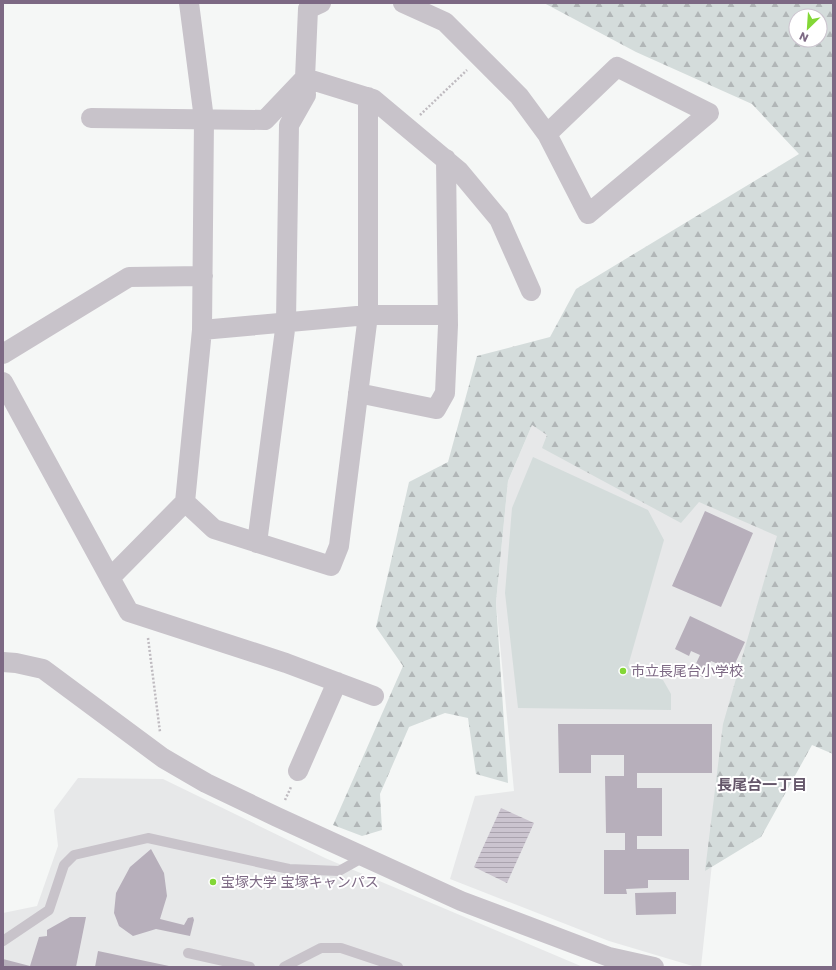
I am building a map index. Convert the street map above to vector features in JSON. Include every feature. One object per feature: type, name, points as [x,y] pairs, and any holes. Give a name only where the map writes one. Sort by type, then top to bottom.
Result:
[{"type":"street","points":[[110,578],[185,502],[202,330],[203,276],[204,119],[189,3]]},
{"type":"street","points":[[257,542],[286,322],[289,125],[306,95],[305,78],[308,9],[321,3]]},
{"type":"street","points":[[403,3],[445,22],[519,96],[547,134],[588,214],[709,113],[617,67],[547,134]]},
{"type":"street","points":[[91,118],[265,120],[305,78]]},
{"type":"street","points":[[305,78],[373,99],[459,171],[499,218],[531,291]]},
{"type":"street","points":[[185,502],[214,529],[330,566],[339,546],[368,315],[368,97]]},
{"type":"street","points":[[358,393],[436,409],[445,393],[448,315],[446,160]]},
{"type":"street","points":[[3,354],[129,277],[203,276]]},
{"type":"street","points":[[202,330],[368,315],[448,315]]},
{"type":"street","points":[[3,382],[129,612],[286,663],[374,696]]},
{"type":"street","points":[[3,662],[16,663],[43,670],[163,758],[206,783],[277,817],[461,901],[607,962],[654,967]]},
{"type":"street","points":[[298,771],[337,682]]},
{"type":"lane","points":[[3,941],[49,910],[64,865],[74,855],[148,838],[289,869],[339,871],[364,857]]},
{"type":"lane","points":[[284,967],[321,948],[341,948],[398,967]]},
{"type":"lane","points":[[188,953],[250,967]]},
{"type":"path","points":[[407,128],[480,57]]},
{"type":"path","points":[[146,618],[163,758]]},
{"type":"path","points":[[277,817],[298,771]]},
{"type":"shaded area","name":"市立長尾台小学校","points":[[532,425],[786,520],[725,741],[701,967],[696,967],[609,941],[450,879],[475,796],[514,791],[496,602],[508,481]]},
{"type":"shaded area","name":"宝塚大学 宝塚キャンパス","points":[[78,778],[163,779],[325,858],[583,967],[3,967],[3,913],[37,906],[58,846],[54,810]]},
{"type":"shaded area","points":[[501,808],[534,823],[507,883],[474,867]]},
{"type":"green space","points":[[544,3],[833,3],[833,754],[812,745],[761,837],[705,871],[723,724],[777,536],[699,502],[681,523],[542,448],[547,435],[532,425],[508,481],[496,602],[508,783],[476,774],[468,718],[445,713],[409,727],[380,794],[382,830],[362,836],[333,825],[403,666],[376,627],[409,482],[448,462],[477,356],[550,337],[576,289],[799,154],[752,104],[636,52]]},
{"type":"green space","points":[[533,457],[648,510],[664,540],[628,666],[663,680],[671,694],[671,710],[518,708],[505,593],[512,508]]},
{"type":"building","points":[[705,511],[753,533],[721,607],[672,586]]},
{"type":"building","points":[[690,616],[745,642],[732,670],[711,661],[703,677],[692,672],[700,655],[691,651],[689,656],[675,649]]},
{"type":"building","points":[[558,724],[712,724],[712,773],[637,773],[637,788],[662,788],[662,836],[637,836],[637,849],[689,849],[689,880],[648,880],[648,888],[626,889],[627,894],[604,894],[604,850],[625,850],[625,833],[606,833],[605,776],[624,776],[624,755],[591,755],[591,773],[559,773]]},
{"type":"building","points":[[151,849],[164,873],[167,896],[160,919],[184,925],[188,918],[193,917],[194,920],[190,936],[156,929],[133,936],[119,926],[114,913],[116,893],[130,867]]},
{"type":"building","points":[[676,892],[676,914],[636,915],[635,893]]},
{"type":"building","points":[[70,917],[86,917],[76,967],[3,967],[3,959],[30,966],[39,937],[47,936],[47,930]]},
{"type":"building","points":[[98,951],[169,966],[169,967],[95,967]]},
{"type":"place","name":"市立長尾台小学校","points":[[623,671]]},
{"type":"place","name":"宝塚大学 宝塚キャンパス","points":[[213,882]]},
{"type":"district","name":"長尾台一丁目","points":[[762,784]]}]
